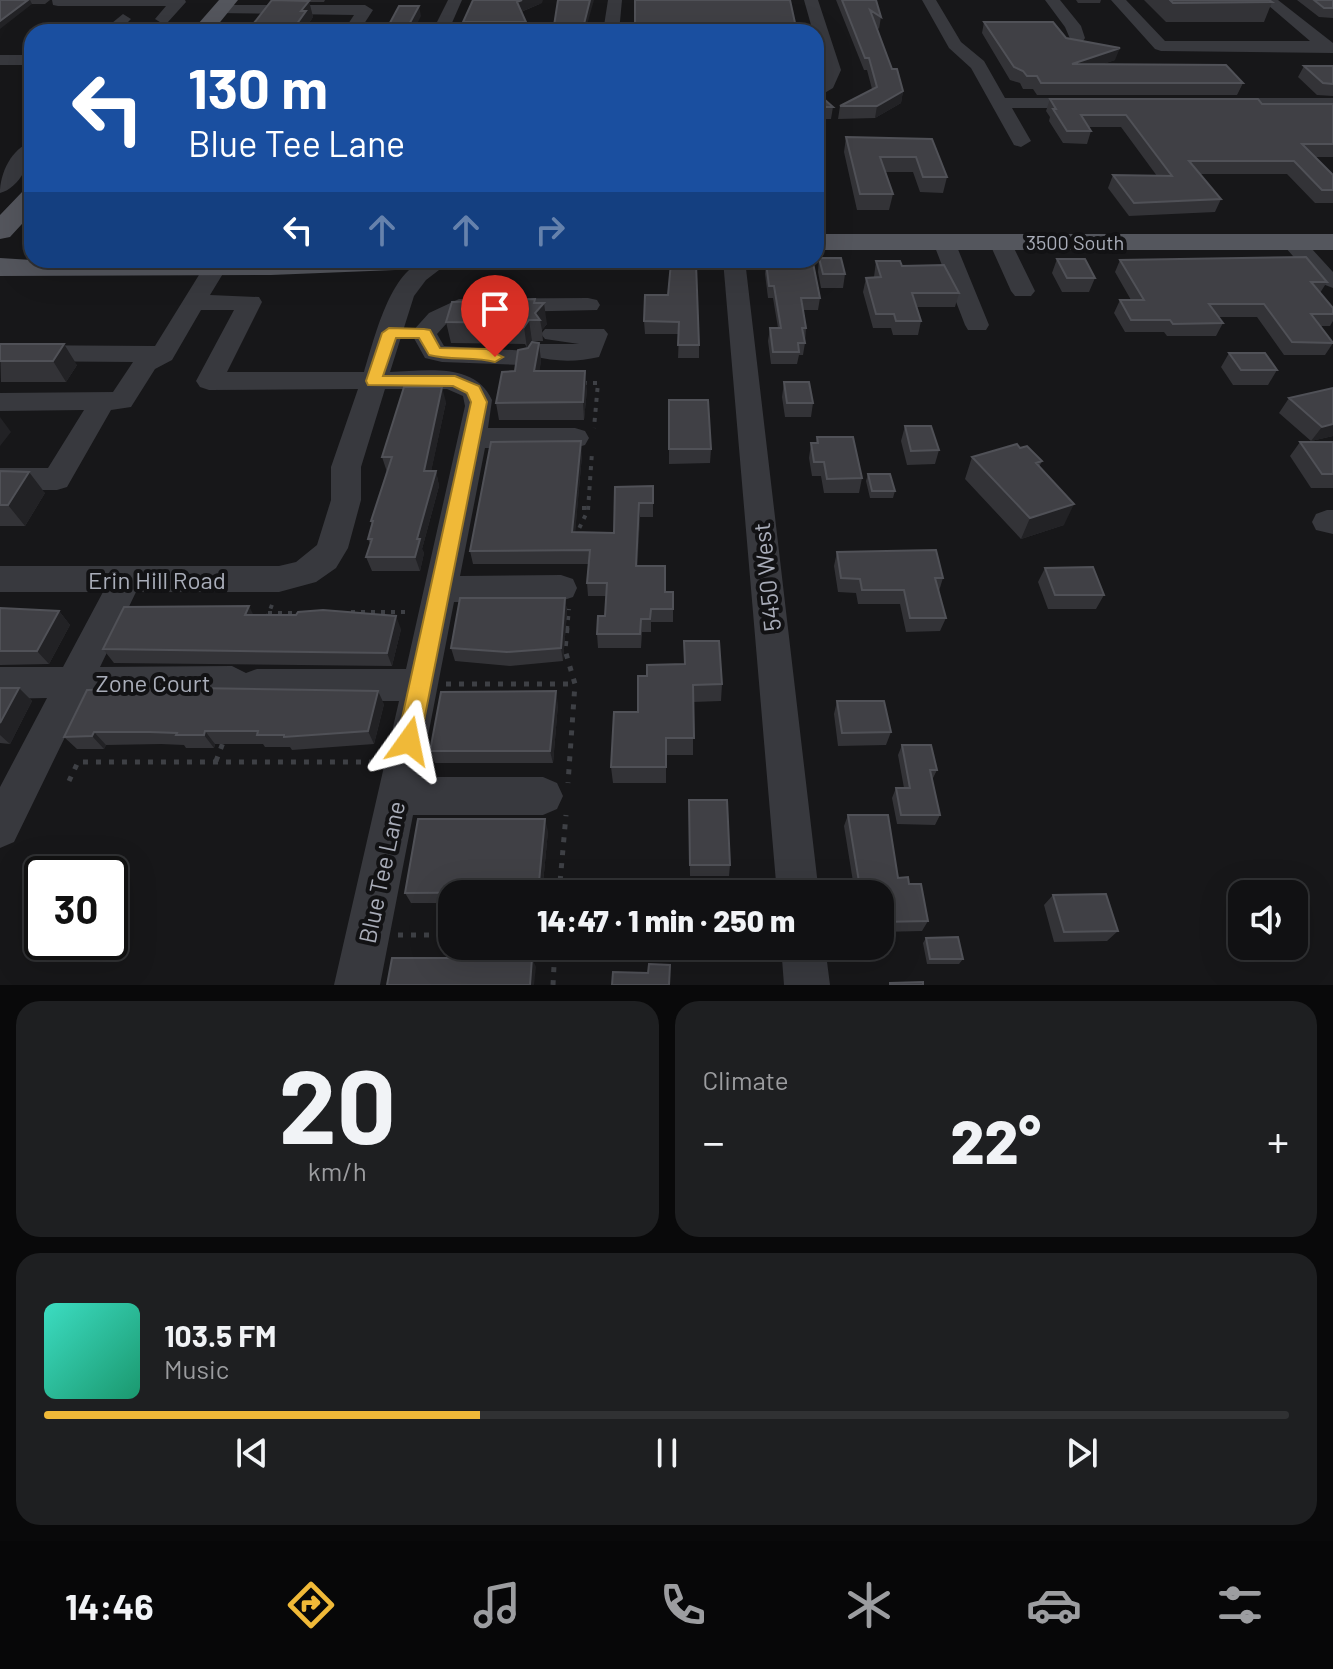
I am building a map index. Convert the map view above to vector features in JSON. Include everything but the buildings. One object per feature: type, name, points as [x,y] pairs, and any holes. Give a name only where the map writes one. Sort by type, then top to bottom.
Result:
[{"type":"main road","points":[[0,231],[24,206]]},
{"type":"main road","name":"3500 South","points":[[824,243],[950,256],[1000,242],[1312,242]]},
{"type":"street","points":[[444,24],[455,0]]},
{"type":"street","points":[[612,24],[615,0]]},
{"type":"street","points":[[811,0],[816,24]]},
{"type":"street","points":[[929,0],[953,43],[975,62],[1021,141]]},
{"type":"street","points":[[1052,0],[1073,26],[1077,38]]},
{"type":"street","points":[[1118,0],[1161,46],[1330,48]]},
{"type":"street","points":[[1269,0],[1330,48]]},
{"type":"street","points":[[58,2],[179,2],[163,19]]},
{"type":"street","points":[[215,16],[267,5],[370,5],[359,24]]},
{"type":"street","points":[[215,16],[310,24]]},
{"type":"street","points":[[118,24],[123,19]]},
{"type":"street","points":[[1150,33],[1311,33]]},
{"type":"street","points":[[824,55],[832,75],[824,86]]},
{"type":"street","points":[[0,60],[24,60]]},
{"type":"street","points":[[999,103],[1107,103]]},
{"type":"street","points":[[1199,103],[1333,103]]},
{"type":"street","points":[[0,157],[24,155]]},
{"type":"street","points":[[0,187],[24,160]]},
{"type":"street","points":[[1000,242],[1023,291]]},
{"type":"street","points":[[1312,242],[1333,269]]},
{"type":"street","points":[[1312,242],[1323,276],[1333,281]]},
{"type":"street","points":[[930,269],[950,256],[977,325]]},
{"type":"street","points":[[0,402],[121,401],[145,363],[163,354],[214,268]]},
{"type":"street","points":[[393,268],[391,276],[402,295]]},
{"type":"street","points":[[193,303],[250,302],[209,381],[374,381],[402,295],[418,275],[429,268]]},
{"type":"street","name":"5450 West","points":[[735,268],[797,880]]},
{"type":"street","points":[[539,350],[487,354],[434,352],[438,318],[459,306],[588,305]]},
{"type":"street","points":[[389,333],[436,333]]},
{"type":"street","points":[[1,342],[163,354]]},
{"type":"street","name":"Blue Tee Lane","points":[[357,985],[397,796],[430,685],[427,600],[479,402],[468,386],[447,380],[374,381]]},
{"type":"street","name":"Erin Hill Road","points":[[0,579],[279,579],[297,576],[313,568],[332,548],[346,500],[346,467],[374,381]]},
{"type":"street","points":[[0,479],[57,479],[103,401]]},
{"type":"street","points":[[472,438],[575,438]]},
{"type":"street","points":[[0,828],[126,579]]},
{"type":"street","points":[[427,600],[561,588]]},
{"type":"street","name":"Zone Court","points":[[0,683],[430,685]]},
{"type":"street","points":[[397,796],[543,796]]},
{"type":"street","points":[[804,960],[807,985]]},
{"type":"path","points":[[559,508],[588,508]]},
{"type":"path","points":[[341,613],[427,600]]},
{"type":"path","points":[[268,613],[312,613]]},
{"type":"path","points":[[430,685],[575,684]]},
{"type":"path","points":[[69,781],[78,762],[380,762]]},
{"type":"path","points":[[390,935],[438,935]]},
{"type":"path","points":[[553,985],[554,960]]},
{"type":"route","points":[[409,741],[479,402],[473,389],[455,381],[374,381],[389,333],[424,333],[428,345],[434,352],[442,354],[487,354],[495,357]]}]
